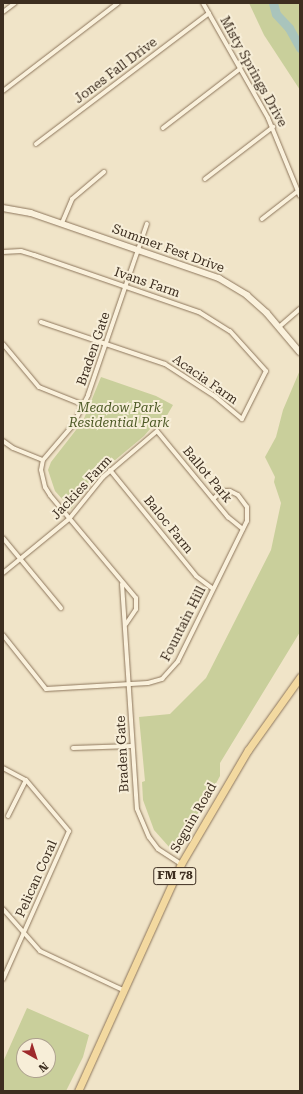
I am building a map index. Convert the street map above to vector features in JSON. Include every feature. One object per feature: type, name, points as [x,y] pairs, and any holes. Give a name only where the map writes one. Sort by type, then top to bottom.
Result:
[{"type":"main road","name":"Seguin Road","points":[[78,1091],[181,864],[248,750],[300,677]]},
{"type":"street","points":[[3,12],[15,3]]},
{"type":"street","points":[[3,91],[118,3]]},
{"type":"street","name":"Misty Springs Drive","points":[[203,3],[273,127],[300,196]]},
{"type":"street","name":"Jones Fall Drive","points":[[36,144],[209,13]]},
{"type":"street","points":[[163,128],[240,69]]},
{"type":"street","points":[[205,179],[273,127]]},
{"type":"street","points":[[62,224],[72,199],[104,172]]},
{"type":"street","points":[[262,219],[298,191]]},
{"type":"street","name":"Summer Fest Drive","points":[[3,208],[31,213],[138,249],[232,285],[262,308],[300,352]]},
{"type":"street","name":"Braden Gate","points":[[43,460],[72,425],[84,406],[146,224]]},
{"type":"street","name":"Ivans Farm","points":[[3,252],[21,251],[199,312],[216,321],[241,342],[266,371],[242,419]]},
{"type":"street","points":[[279,327],[300,309]]},
{"type":"street","name":"Acacia Farm","points":[[41,322],[165,364],[216,397],[242,419]]},
{"type":"street","points":[[3,344],[38,387],[84,406]]},
{"type":"street","name":"Jackies Farm","points":[[3,573],[70,519],[110,470],[157,431]]},
{"type":"street","name":"Ballot Park","points":[[157,431],[228,517],[243,529]]},
{"type":"street","points":[[3,441],[13,448],[43,460],[41,470],[45,488],[122,584],[136,598],[137,603],[126,624]]},
{"type":"street","name":"Baloc Farm","points":[[110,470],[196,576],[213,589]]},
{"type":"street","name":"Fountain Hill","points":[[3,635],[46,689],[155,682],[173,670],[247,521],[247,507],[238,496],[230,491],[222,492],[213,498]]},
{"type":"street","points":[[3,538],[60,608]]},
{"type":"street","name":"Braden Gate","points":[[122,584],[126,624],[135,796],[141,819],[158,849],[181,864]]},
{"type":"street","points":[[73,748],[132,746]]},
{"type":"street","points":[[3,768],[26,780],[8,816]]},
{"type":"street","name":"Pelican Coral","points":[[3,979],[69,831],[26,780]]},
{"type":"street","points":[[3,909],[23,935],[48,957],[123,990]]},
{"type":"green space","points":[[249,3],[300,3],[300,90],[264,35]]},
{"type":"green space","points":[[300,370],[300,632],[220,763],[220,776],[184,842],[170,848],[154,830],[143,800],[142,782],[145,781],[139,717],[170,714],[206,678],[271,550],[281,503],[274,482],[275,477],[265,457],[276,437],[283,410]]},
{"type":"green space","name":"Meadow Park Residential Park","points":[[101,377],[156,396],[173,405],[162,424],[156,422],[144,436],[96,476],[71,509],[55,491],[48,470],[51,462],[83,421]]},
{"type":"green space","points":[[27,1008],[89,1035],[83,1057],[66,1091],[3,1091],[3,1062]]},
{"type":"waterway","points":[[273,3],[276,14],[289,28],[300,48]]}]
